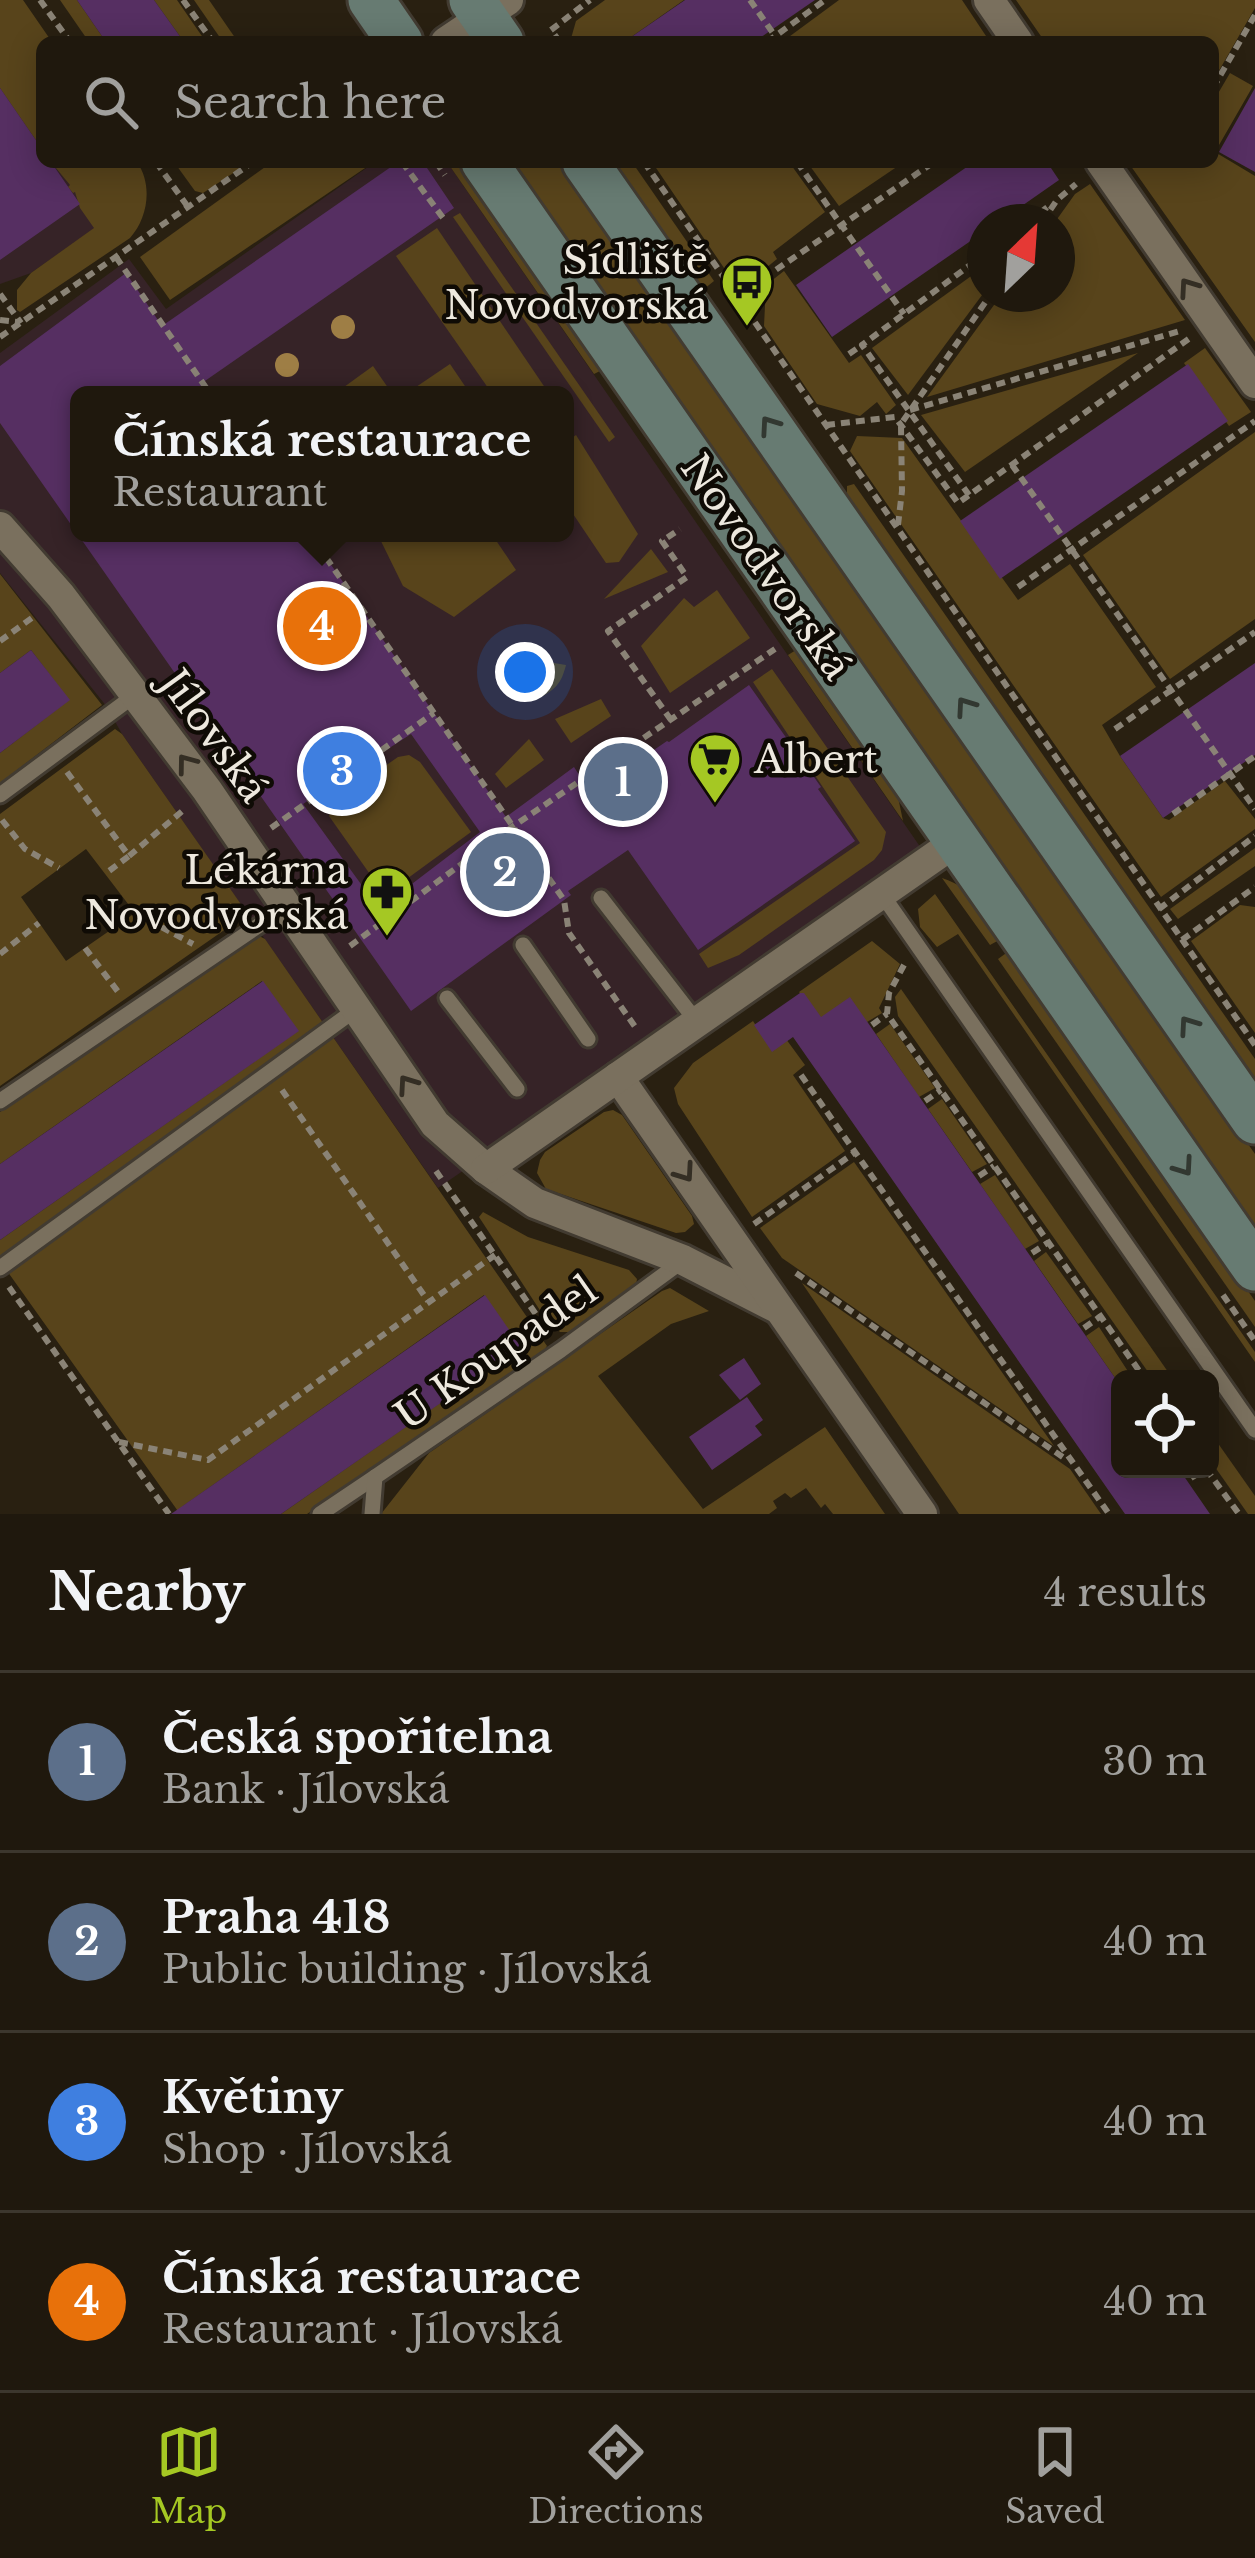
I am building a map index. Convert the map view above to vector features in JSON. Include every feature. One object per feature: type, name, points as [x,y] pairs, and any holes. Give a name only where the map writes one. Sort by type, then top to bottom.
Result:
[{"type":"main road","points":[[371,0],[396,36]]},
{"type":"main road","name":"Novodvorská","points":[[488,168],[1255,1268]]},
{"type":"main road","points":[[589,168],[1255,1121]]},
{"type":"street","points":[[989,0],[1014,36]]},
{"type":"street","points":[[456,36],[491,15]]},
{"type":"street","points":[[1092,170],[1255,383]]},
{"type":"street","name":"Jílovská","points":[[0,527],[61,596],[207,790],[435,1124],[486,1169],[535,1203],[770,1296]]},
{"type":"street","points":[[486,1169],[957,841]]},
{"type":"street","name":"Jílovská","points":[[618,1077],[922,1514]]},
{"type":"lane","points":[[0,795],[135,695]]},
{"type":"lane","points":[[881,893],[1255,1430]]},
{"type":"lane","points":[[601,898],[697,1022]]},
{"type":"lane","points":[[0,1101],[286,907]]},
{"type":"lane","points":[[523,945],[588,1039]]},
{"type":"lane","points":[[447,998],[517,1089]]},
{"type":"lane","points":[[0,1271],[356,1010]]},
{"type":"lane","name":"U Koupadel","points":[[372,1514],[375,1477],[683,1260]]},
{"type":"lane","points":[[320,1514],[375,1477]]},
{"type":"path","points":[[40,0],[66,36]]},
{"type":"path","points":[[183,0],[209,36]]},
{"type":"path","points":[[556,36],[551,30],[590,0]]},
{"type":"path","points":[[750,0],[775,36],[825,0]]},
{"type":"path","points":[[1219,77],[1255,14]]},
{"type":"path","points":[[160,168],[188,207]]},
{"type":"path","points":[[0,337],[244,168]]},
{"type":"path","points":[[406,168],[446,223]]},
{"type":"path","points":[[648,168],[1255,1045]]},
{"type":"path","points":[[801,168],[904,314]]},
{"type":"path","points":[[737,296],[925,168]]},
{"type":"path","points":[[1052,204],[1092,170]]},
{"type":"path","points":[[1054,204],[1057,200]]},
{"type":"path","points":[[116,256],[205,386]]},
{"type":"path","points":[[849,354],[967,267]]},
{"type":"path","points":[[0,293],[21,322]]},
{"type":"path","points":[[897,529],[902,424],[978,312]]},
{"type":"path","points":[[0,320],[21,322]]},
{"type":"path","points":[[826,425],[895,418],[958,503],[1212,322]]},
{"type":"path","points":[[909,410],[1212,322]]},
{"type":"path","points":[[862,345],[969,495]]},
{"type":"path","points":[[1018,587],[1255,421]]},
{"type":"path","points":[[1012,465],[1255,808]]},
{"type":"path","points":[[671,720],[608,631],[687,577],[662,541],[680,529]]},
{"type":"path","points":[[315,542],[564,900],[568,933],[655,1052]]},
{"type":"path","points":[[0,641],[61,596]]},
{"type":"path","points":[[1114,729],[1255,632]]},
{"type":"path","points":[[325,964],[512,827],[775,649]]},
{"type":"path","points":[[246,845],[434,712]]},
{"type":"path","points":[[55,755],[129,856]]},
{"type":"path","points":[[1173,814],[1255,756]]},
{"type":"path","points":[[105,874],[207,790]]},
{"type":"path","points":[[0,817],[25,849],[59,868]]},
{"type":"path","points":[[1159,909],[1255,836]]},
{"type":"path","points":[[1182,940],[1255,887]]},
{"type":"path","points":[[135,913],[212,954]]},
{"type":"path","points":[[0,954],[39,923]]},
{"type":"path","points":[[85,949],[132,1010]]},
{"type":"path","points":[[907,957],[889,993],[887,1014],[1139,1370]]},
{"type":"path","points":[[872,1025],[887,1014]]},
{"type":"path","points":[[269,1073],[428,1301]]},
{"type":"path","points":[[801,1075],[1109,1514]]},
{"type":"path","points":[[925,1101],[941,1090]]},
{"type":"path","points":[[731,1239],[854,1153]]},
{"type":"path","points":[[428,1159],[561,1350]]},
{"type":"path","points":[[979,1176],[994,1166]]},
{"type":"path","points":[[1032,1253],[1049,1242]]},
{"type":"path","points":[[118,1442],[208,1460],[495,1256]]},
{"type":"path","points":[[770,1296],[790,1268],[1075,1465]]},
{"type":"path","points":[[0,1271],[170,1514]]},
{"type":"path","points":[[1084,1328],[1101,1316]]},
{"type":"path","points":[[1212,1478],[1239,1514]]},
{"type":"shaded area","points":[[0,0],[23,0],[48,36],[36,36],[36,140],[0,88]]},
{"type":"shaded area","points":[[60,0],[77,0],[102,36],[85,36]]},
{"type":"shaded area","points":[[154,0],[177,0],[202,36],[180,36]]},
{"type":"shaded area","points":[[194,0],[209,0],[234,36],[219,36]]},
{"type":"shaded area","points":[[605,0],[684,0],[633,36],[572,36],[576,21]]},
{"type":"shaded area","points":[[839,0],[962,0],[986,36],[790,36]]},
{"type":"shaded area","points":[[1016,0],[1255,0],[1255,8],[1219,71],[1219,36],[1041,36]]},
{"type":"shaded area","points":[[1230,73],[1253,86],[1219,145],[1219,92]]},
{"type":"shaded area","points":[[0,86],[36,127],[36,168],[66,168],[95,228],[31,273],[0,284]]},
{"type":"shaded area","points":[[1219,154],[1255,176],[1255,342],[1132,168],[1219,168]]},
{"type":"shaded area","points":[[56,168],[140,168],[147,191],[144,211],[130,238],[20,312],[17,290],[31,273],[94,228]]},
{"type":"shaded area","points":[[178,168],[241,168],[203,193],[195,191]]},
{"type":"shaded area","points":[[264,168],[365,168],[170,300],[140,257]]},
{"type":"shaded area","points":[[366,168],[451,168],[921,848],[676,1016],[594,1081],[438,1188],[107,707],[0,573],[0,353],[129,259],[166,309]]},
{"type":"shaded area","points":[[451,168],[465,168],[606,368],[594,374]]},
{"type":"shaded area","points":[[516,168],[567,168],[1255,1154],[1255,1231]]},
{"type":"shaded area","points":[[618,168],[636,168],[714,281],[704,289]]},
{"type":"shaded area","points":[[656,168],[793,168],[825,212],[773,252],[777,259],[739,290]]},
{"type":"shaded area","points":[[811,168],[895,168],[839,206]]},
{"type":"shaded area","points":[[1090,184],[1185,320],[927,397],[989,312],[1075,312],[1075,204],[1068,204]]},
{"type":"shaded area","points":[[460,213],[615,437],[609,442],[574,386],[453,217]]},
{"type":"shaded area","points":[[437,228],[544,386],[487,386],[396,256]]},
{"type":"shaded area","points":[[784,271],[849,363],[861,355],[896,405],[886,414],[877,402],[860,416],[817,404],[764,326],[766,285]]},
{"type":"shaded area","points":[[967,279],[969,312],[908,395],[872,348]]},
{"type":"shaded area","points":[[1205,348],[1251,412],[1229,426],[1184,363]]},
{"type":"shaded area","points":[[1138,353],[965,472],[921,415]]},
{"type":"shaded area","points":[[450,364],[465,386],[417,386]]},
{"type":"shaded area","points":[[373,366],[387,386],[345,386]]},
{"type":"shaded area","points":[[1255,432],[1255,619],[1170,679],[1083,555]]},
{"type":"shaded area","points":[[574,436],[638,534],[619,562],[606,563],[574,515]]},
{"type":"shaded area","points":[[857,436],[902,438],[1018,600],[1070,564],[1156,687],[1102,725],[1163,818],[1169,820],[1225,781],[1255,819],[1255,829],[1161,897],[850,451]]},
{"type":"shaded area","points":[[854,484],[1255,1059],[1255,1084],[847,497],[847,486]]},
{"type":"shaded area","points":[[381,542],[497,542],[516,570],[454,617],[403,586]]},
{"type":"shaded area","points":[[651,549],[668,572],[604,599]]},
{"type":"shaded area","points":[[0,574],[102,705],[0,783],[0,753],[69,700],[31,650],[0,673]]},
{"type":"shaded area","points":[[717,590],[750,638],[670,693],[641,646],[684,598],[694,607]]},
{"type":"shaded area","points":[[796,650],[887,779],[898,797],[903,821],[788,655]]},
{"type":"shaded area","points":[[548,662],[566,665],[555,687],[543,696],[521,692],[535,668]]},
{"type":"shaded area","points":[[772,669],[886,832],[874,860],[739,955],[708,968],[699,954],[860,843],[753,682]]},
{"type":"shaded area","points":[[601,699],[611,716],[571,743],[555,719]]},
{"type":"shaded area","points":[[115,729],[245,910],[243,917],[0,1086],[0,814]],"holes":[[[86,849],[135,913],[66,961],[21,897]]]},
{"type":"shaded area","points":[[529,739],[544,760],[506,788],[495,774]]},
{"type":"shaded area","points":[[409,755],[420,762],[471,832],[393,889],[379,887],[329,816],[339,798],[398,757]]},
{"type":"shaded area","points":[[1255,848],[1255,866],[1178,919],[1170,909]]},
{"type":"shaded area","points":[[942,878],[971,895],[1001,939],[990,945]]},
{"type":"shaded area","points":[[935,894],[1255,1352],[1255,1362],[958,934],[937,947],[920,927],[918,909]]},
{"type":"shaded area","points":[[1240,905],[1255,907],[1255,1033],[1191,941]]},
{"type":"shaded area","points":[[259,936],[547,1346],[307,1514],[281,1514],[520,1347],[484,1295],[183,1506],[180,1514],[0,1261],[0,1240],[298,1031],[262,981],[0,1164],[0,1112]]},
{"type":"shaded area","points":[[872,941],[900,964],[879,1008],[882,1013],[867,1022],[819,1019],[799,992]]},
{"type":"shaded area","points":[[1009,951],[1255,1301],[1255,1327],[998,959]]},
{"type":"shaded area","points":[[901,989],[1167,1370],[1147,1370],[898,1016],[895,997]]},
{"type":"shaded area","points":[[753,1021],[771,1049],[786,1039],[805,1065],[793,1075],[845,1151],[752,1217],[678,1104],[674,1088],[693,1063]]},
{"type":"shaded area","points":[[890,1024],[935,1088],[919,1097],[876,1034]]},
{"type":"shaded area","points":[[942,1099],[987,1164],[972,1172],[928,1109]]},
{"type":"shaded area","points":[[613,1110],[622,1115],[692,1216],[694,1224],[685,1232],[676,1233],[546,1189],[537,1173],[545,1152]]},
{"type":"shaded area","points":[[854,1162],[1054,1446],[782,1258],[760,1228]]},
{"type":"shaded area","points":[[995,1175],[1039,1241],[1025,1249],[980,1184]]},
{"type":"shaded area","points":[[483,1212],[528,1237],[629,1270],[636,1285],[569,1332],[560,1332],[543,1315],[479,1217]]},
{"type":"shaded area","points":[[1046,1252],[1092,1316],[1078,1324],[1034,1261]]},
{"type":"shaded area","points":[[802,1283],[1070,1469],[1101,1514],[959,1514]]},
{"type":"shaded area","points":[[670,1288],[709,1311],[671,1324],[598,1376],[703,1509],[825,1427],[885,1514],[833,1514],[825,1504],[821,1508],[806,1488],[791,1498],[785,1493],[773,1501],[777,1508],[769,1514],[381,1514],[429,1453]]},
{"type":"shaded area","points":[[1099,1327],[1127,1370],[1111,1372],[1086,1336]]},
{"type":"shaded area","points":[[1219,1445],[1255,1496],[1255,1514],[1248,1514],[1219,1473]]},
{"type":"building","points":[[77,0],[154,0],[180,36],[102,36]]},
{"type":"building","points":[[685,0],[815,0],[763,36],[633,36]]},
{"type":"building","points":[[0,88],[36,140],[36,168],[55,168],[80,204],[0,260]]},
{"type":"building","points":[[1255,88],[1255,172],[1219,152]]},
{"type":"building","points":[[389,168],[427,168],[454,208],[202,383],[204,386],[70,386],[70,523],[0,423],[0,366],[126,273],[162,326]]},
{"type":"building","points":[[965,168],[1051,168],[1059,180],[1025,204],[967,204],[967,243],[832,337],[796,285]]},
{"type":"building","points":[[1188,364],[1228,421],[1000,579],[960,521]]},
{"type":"building","points":[[83,542],[315,542],[506,817],[574,767],[591,793],[749,685],[855,841],[698,950],[628,850],[411,1011]],"holes":[[[411,734],[480,832],[379,909],[303,804]]]},
{"type":"building","points":[[31,650],[70,700],[0,753],[0,673]]},
{"type":"building","points":[[1255,663],[1255,755],[1163,818],[1120,756]]},
{"type":"building","points":[[263,981],[299,1031],[0,1240],[0,1164]]},
{"type":"building","points":[[800,993],[821,1017],[850,997],[1111,1372],[1111,1478],[1185,1478],[1210,1514],[1125,1514],[793,1037],[772,1052],[754,1025]]},
{"type":"building","points":[[485,1295],[521,1347],[281,1514],[171,1514]]},
{"type":"building","points":[[744,1358],[761,1384],[740,1400],[719,1375]]},
{"type":"building","points":[[747,1397],[763,1420],[755,1426],[762,1435],[712,1470],[689,1437]]},
{"type":"place","name":"Sídliště Novodvorská","points":[[747,328]]},
{"type":"place","name":"Čínská restaurace","points":[[322,626]]},
{"type":"place","name":"Květiny","points":[[342,771]]},
{"type":"place","name":"Česká spořitelna","points":[[623,782]]},
{"type":"place","name":"Albert","points":[[715,805]]},
{"type":"place","name":"Praha 418","points":[[505,872]]},
{"type":"place","name":"Lékárna Novodvorská","points":[[387,938]]}]
